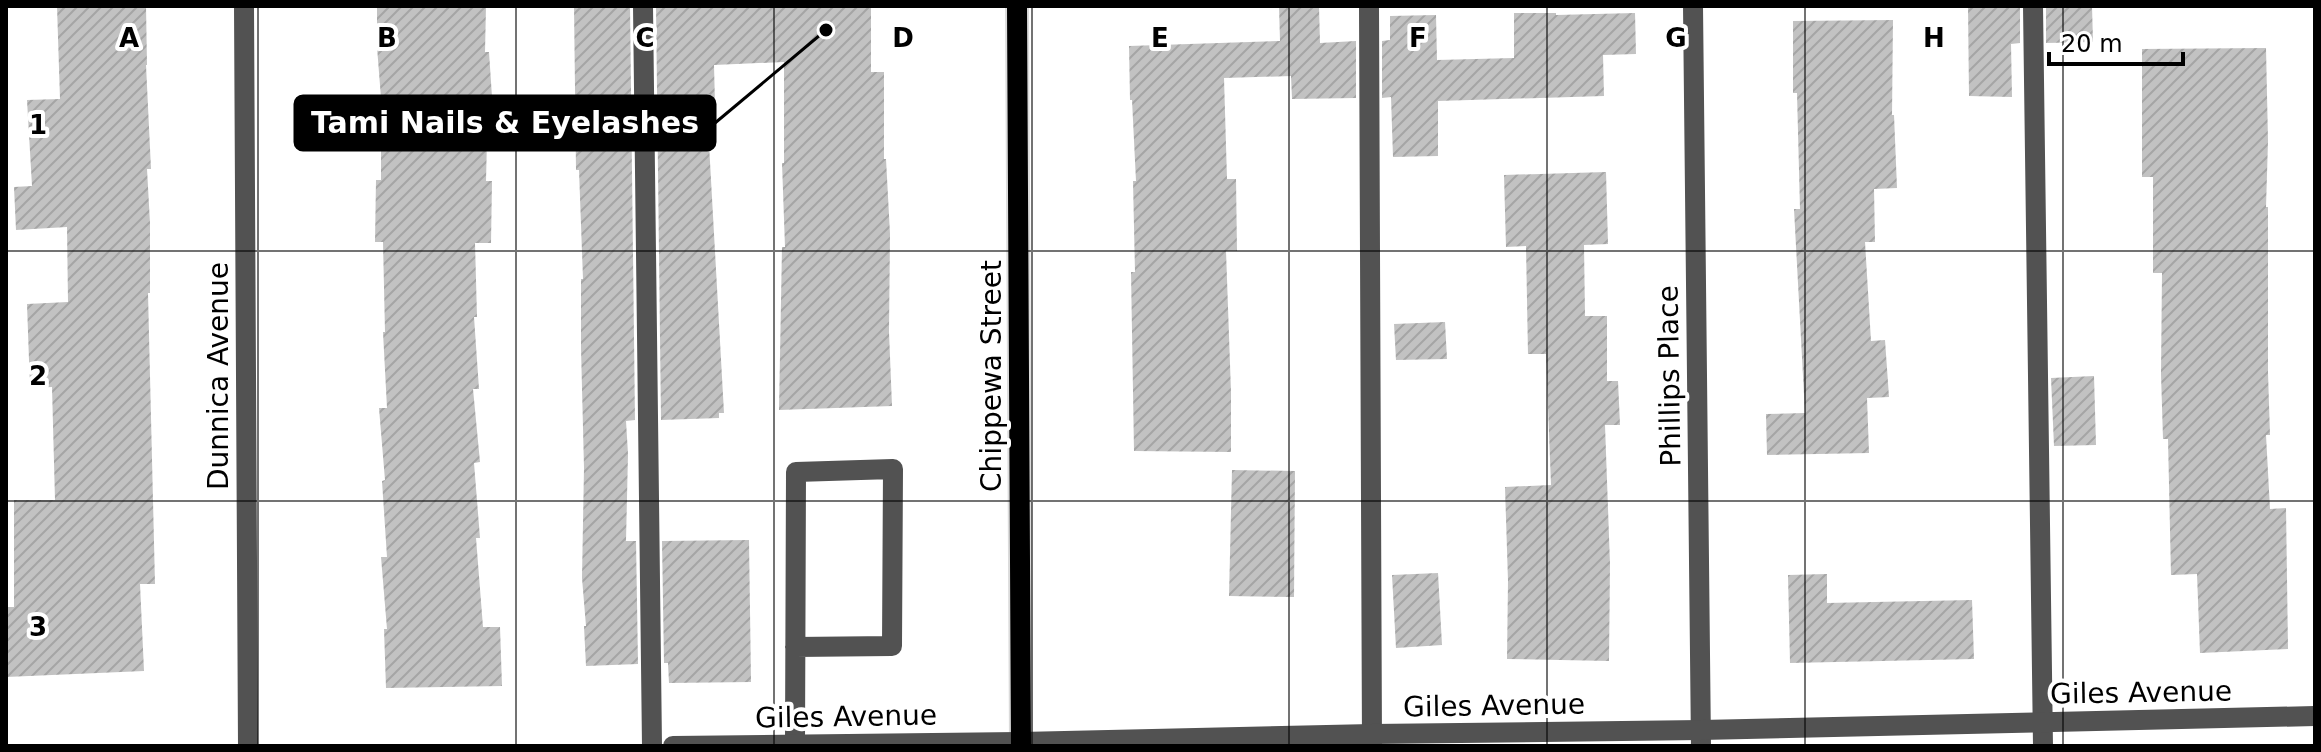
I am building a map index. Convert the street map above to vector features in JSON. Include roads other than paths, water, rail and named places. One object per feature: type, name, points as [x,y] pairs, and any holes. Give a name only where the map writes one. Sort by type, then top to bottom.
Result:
[{"type":"main road","name":"Chippewa Street","points":[[1017,6],[1021,744]]},
{"type":"street","name":"Dunnica Avenue","points":[[244,6],[248,746]]},
{"type":"street","points":[[643,6],[652,746]]},
{"type":"street","points":[[1369,6],[1372,740]]},
{"type":"street","name":"Phillips Place","points":[[1693,6],[1701,738]]},
{"type":"street","points":[[2033,6],[2043,746]]},
{"type":"street","points":[[795,647],[892,646],[893,469],[796,472],[795,647],[795,743]]},
{"type":"street","name":"Giles Avenue","points":[[673,746],[1701,738],[2043,722],[2315,716]]},
{"type":"place","name":"Tami Nails & Eyelashes","points":[[826,30]]}]
